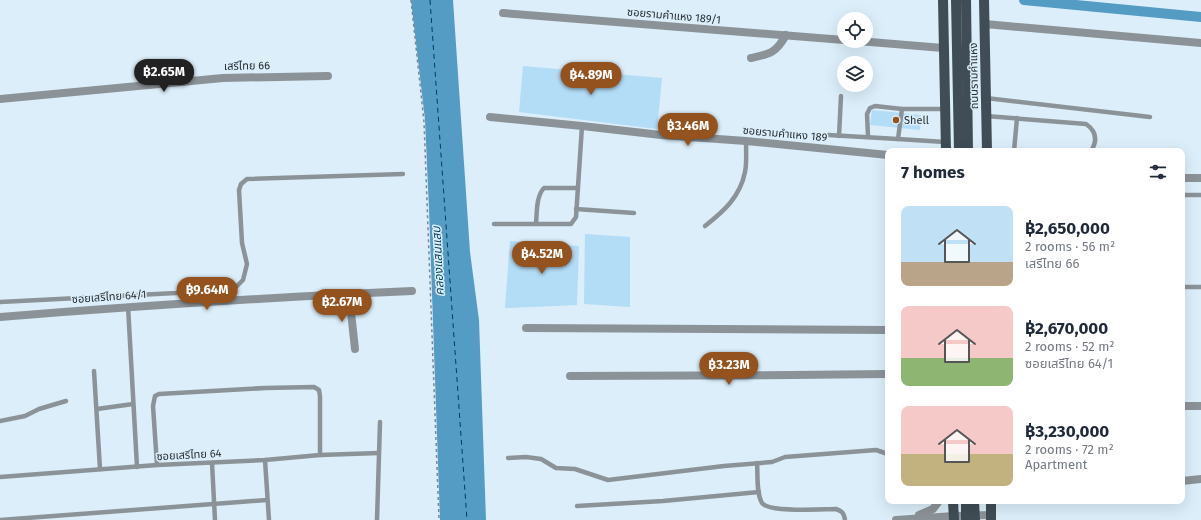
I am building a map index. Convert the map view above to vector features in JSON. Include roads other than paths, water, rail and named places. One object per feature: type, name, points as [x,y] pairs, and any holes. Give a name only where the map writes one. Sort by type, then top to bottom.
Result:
[{"type":"main road","points":[[943,0],[945,146]]},
{"type":"main road","name":"ถนนรามคำแหง","points":[[956,0],[962,95],[968,148]]},
{"type":"main road","name":"ถนนรามคำแหง","points":[[959,148],[966,0]]},
{"type":"main road","name":"ถนนรามคำแหง","points":[[984,0],[987,148]]},
{"type":"main road","points":[[954,504],[954,518]]},
{"type":"main road","points":[[966,504],[966,520]]},
{"type":"main road","points":[[974,504],[975,520]]},
{"type":"main road","points":[[991,504],[991,517]]},
{"type":"street","name":"ซอยรามคำแหง 189/1","points":[[503,13],[837,40]]},
{"type":"street","points":[[985,24],[1201,42]]},
{"type":"street","points":[[751,58],[774,52],[786,36]]},
{"type":"street","points":[[873,42],[943,48]]},
{"type":"street","name":"เสรีไทย 66","points":[[0,98],[223,78],[328,76]]},
{"type":"street","name":"ซอยรามคำแหง 189","points":[[490,117],[662,135],[746,141],[885,155]]},
{"type":"street","points":[[1185,178],[1201,178]]},
{"type":"street","name":"ซอยเสรีไทย 64/1","points":[[0,317],[128,306],[412,291]]},
{"type":"street","points":[[349,294],[355,349]]},
{"type":"street","points":[[526,328],[885,330]]},
{"type":"street","points":[[570,376],[792,376],[885,374]]},
{"type":"street","points":[[1185,406],[1201,406]]},
{"type":"street","points":[[1185,481],[1201,479]]},
{"type":"street","points":[[908,519],[933,509],[937,504]]},
{"type":"street","points":[[896,520],[991,517]]},
{"type":"lane","points":[[839,136],[841,96]]},
{"type":"lane","points":[[986,98],[1150,117]]},
{"type":"lane","points":[[868,137],[867,114],[870,108],[875,106],[902,109],[944,109]]},
{"type":"lane","points":[[898,139],[902,109]]},
{"type":"lane","points":[[986,116],[1086,124],[1094,133],[1093,148]]},
{"type":"lane","points":[[1014,148],[1017,118]]},
{"type":"lane","points":[[494,224],[571,224],[576,217],[582,126]]},
{"type":"lane","points":[[828,135],[898,139],[945,146]]},
{"type":"lane","points":[[705,226],[730,205],[740,190],[745,172],[746,141]]},
{"type":"lane","points":[[0,302],[176,293],[236,287],[243,280],[247,264],[242,243],[239,190],[241,184],[247,179],[403,174]]},
{"type":"lane","points":[[536,224],[539,195],[544,188],[578,188]]},
{"type":"lane","points":[[1185,195],[1201,195]]},
{"type":"lane","points":[[576,209],[634,213]]},
{"type":"lane","points":[[1185,286],[1201,287]]},
{"type":"lane","points":[[128,306],[137,467]]},
{"type":"lane","points":[[94,371],[100,470]]},
{"type":"lane","points":[[157,465],[153,406],[155,396],[160,394],[266,388],[314,387],[319,390],[320,456]]},
{"type":"lane","points":[[0,421],[25,416],[39,409],[66,401]]},
{"type":"lane","points":[[97,409],[133,404]]},
{"type":"lane","points":[[377,520],[380,422]]},
{"type":"lane","points":[[508,458],[526,457],[541,459],[556,468],[575,469],[608,480],[772,462],[785,457],[876,450],[885,453]]},
{"type":"lane","name":"ซอยเสรีไทย 64","points":[[0,477],[157,465],[379,453]]},
{"type":"lane","points":[[265,460],[269,520]]},
{"type":"lane","points":[[212,463],[215,520]]},
{"type":"lane","points":[[757,463],[759,492],[762,504],[779,509],[836,509],[841,510],[844,514],[845,520]]},
{"type":"lane","points":[[577,506],[664,501],[759,492]]},
{"type":"lane","points":[[0,520],[267,500]]},
{"type":"water","name":"คลองแสนแสบ","points":[[411,0],[453,0],[470,252],[479,320],[486,520],[440,520],[425,120]]},
{"type":"waterway","points":[[1024,0],[1201,17]]},
{"type":"place","name":"Shell","points":[[896,120]]}]
